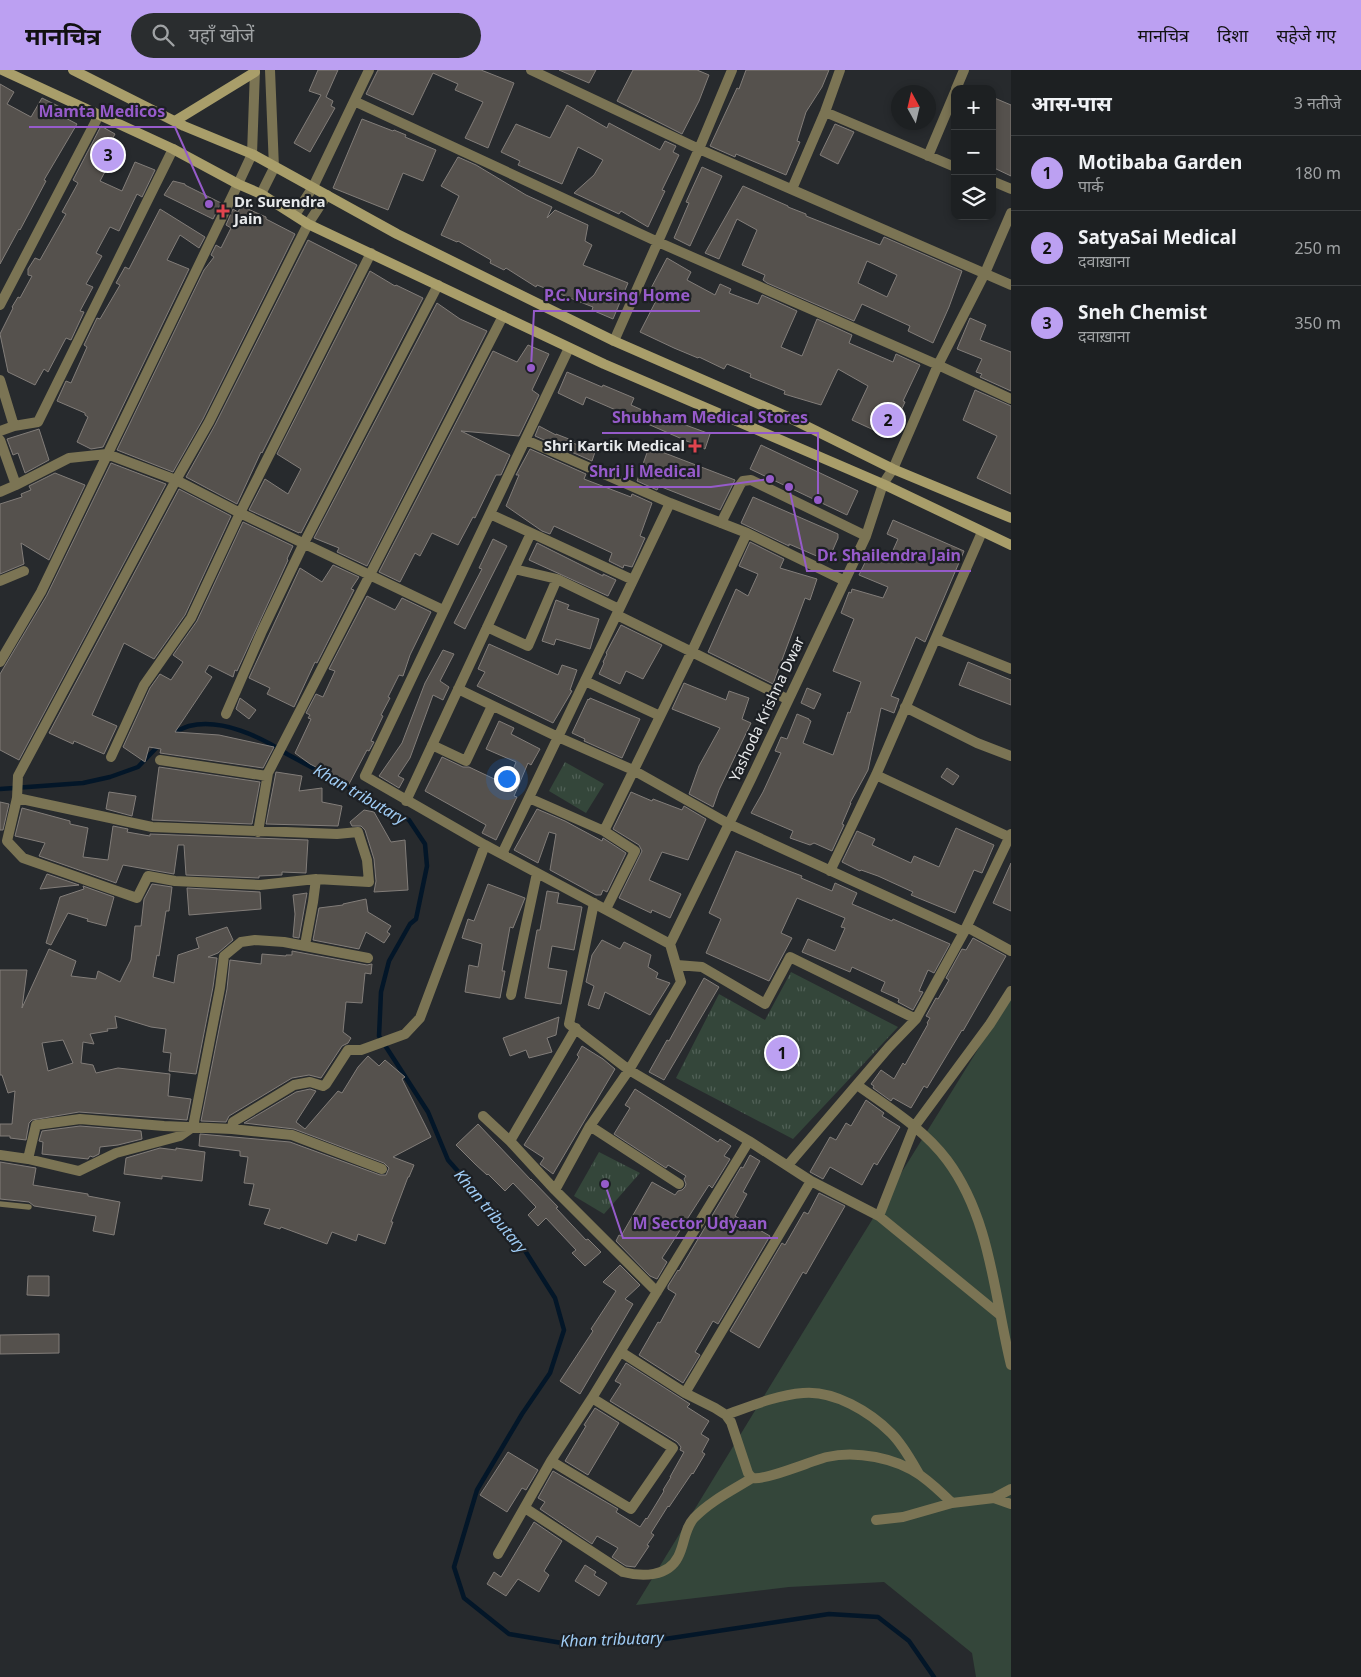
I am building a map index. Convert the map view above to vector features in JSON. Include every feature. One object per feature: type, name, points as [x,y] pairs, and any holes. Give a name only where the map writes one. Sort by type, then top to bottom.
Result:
[{"type":"main road","points":[[2,70],[173,149],[238,184],[261,194],[308,224],[569,348],[883,484],[1011,545]]},
{"type":"main road","points":[[73,70],[175,122],[252,154],[274,168],[397,234],[614,340],[786,416],[893,468],[1011,518]]},
{"type":"main road","points":[[175,122],[255,71]]},
{"type":"street","points":[[261,194],[274,168],[270,70]]},
{"type":"street","points":[[295,215],[312,187],[369,70]]},
{"type":"street","points":[[532,70],[699,149],[1011,285]]},
{"type":"street","points":[[614,340],[732,70]]},
{"type":"street","points":[[792,189],[825,112],[840,70]]},
{"type":"street","points":[[957,85],[964,70]]},
{"type":"street","points":[[2,658],[41,592],[252,154],[255,71]]},
{"type":"street","points":[[928,156],[951,100]]},
{"type":"street","points":[[354,101],[658,242],[1011,399]]},
{"type":"street","points":[[825,112],[951,165]]},
{"type":"street","points":[[0,305],[99,115]]},
{"type":"street","points":[[0,431],[14,426],[38,422],[173,149]]},
{"type":"street","points":[[996,183],[1011,189]]},
{"type":"street","points":[[17,796],[152,827],[338,834],[358,832],[367,860],[369,882],[316,879],[260,885],[175,881],[148,876],[137,898],[23,858],[7,841],[17,796],[18,776],[176,480],[209,422],[308,224],[327,195]]},
{"type":"street","name":"Yashoda Krishna Dwar","points":[[670,944],[866,536],[883,484],[893,468],[938,365],[985,273],[1011,213]]},
{"type":"street","points":[[111,757],[144,685],[191,618],[240,512],[370,253]]},
{"type":"street","points":[[226,714],[262,631],[304,543],[438,285]]},
{"type":"street","points":[[258,832],[267,776],[503,316]]},
{"type":"street","points":[[555,1190],[590,1126],[629,1070],[682,982],[670,944],[485,845],[365,776],[569,348]]},
{"type":"street","points":[[0,380],[14,426]]},
{"type":"street","points":[[0,440],[16,485]]},
{"type":"street","points":[[526,440],[670,503],[747,533],[845,581]]},
{"type":"street","points":[[0,492],[69,458],[107,454],[176,480],[443,610]]},
{"type":"street","points":[[721,523],[740,485],[743,481],[751,480],[866,536]]},
{"type":"street","points":[[502,854],[670,503]]},
{"type":"street","points":[[490,514],[633,580]]},
{"type":"street","points":[[406,801],[531,532]]},
{"type":"street","points":[[830,871],[876,775],[982,532]]},
{"type":"street","points":[[604,831],[692,652],[747,533]]},
{"type":"street","points":[[514,569],[557,579],[692,652],[787,699]]},
{"type":"street","points":[[0,581],[24,571]]},
{"type":"street","points":[[487,627],[528,646],[557,579]]},
{"type":"street","points":[[936,639],[1011,669]]},
{"type":"street","points":[[585,681],[660,716]]},
{"type":"street","points":[[458,689],[558,737],[634,770],[729,824],[830,871],[1011,950]]},
{"type":"street","points":[[432,745],[466,761],[492,706]]},
{"type":"street","points":[[905,707],[977,743],[1011,756]]},
{"type":"street","points":[[160,760],[267,776]]},
{"type":"street","points":[[788,1165],[889,1047],[916,1019],[966,929],[1010,837],[876,775]]},
{"type":"street","points":[[529,798],[604,831],[635,851],[606,909]]},
{"type":"street","points":[[232,1129],[233,1122],[294,1085],[310,1082],[322,1086],[326,1084],[348,1050],[361,1050],[405,1034],[420,1018],[485,845]]},
{"type":"street","points":[[511,995],[537,873]]},
{"type":"street","points":[[305,945],[316,879]]},
{"type":"street","points":[[594,903],[569,1024],[629,1070],[749,1141],[811,1181],[880,1216],[1000,1315]]},
{"type":"street","points":[[0,1155],[28,1159],[79,1171],[116,1153],[180,1136],[193,1127],[224,956],[241,942],[255,940],[284,942],[368,958]]},
{"type":"street","points":[[677,965],[702,967],[764,1004],[790,958],[916,1019]]},
{"type":"street","points":[[880,1216],[914,1126],[990,1024],[1011,991]]},
{"type":"street","points":[[510,1140],[576,1028]]},
{"type":"street","points":[[857,1085],[914,1126],[947,1160],[964,1188],[975,1213],[986,1247],[1011,1365]]},
{"type":"street","points":[[483,1116],[510,1140],[555,1190],[657,1292]]},
{"type":"street","points":[[28,1159],[36,1125],[80,1119],[232,1129],[292,1136],[382,1169]]},
{"type":"street","points":[[590,1126],[679,1184]]},
{"type":"street","points":[[498,1554],[551,1461],[621,1352],[749,1141]]},
{"type":"street","points":[[685,1393],[811,1181]]},
{"type":"street","points":[[621,1352],[685,1393],[726,1415],[731,1422],[748,1473],[752,1478]]},
{"type":"street","points":[[726,1415],[780,1396],[805,1393],[826,1396],[847,1403],[874,1419],[892,1434],[904,1448],[920,1474]]},
{"type":"street","points":[[551,1461],[631,1509],[673,1448],[592,1398]]},
{"type":"street","points":[[525,1508],[623,1572],[635,1575],[650,1575],[664,1571],[672,1566],[679,1557],[688,1525],[706,1507],[752,1478],[768,1476],[828,1456],[853,1453],[898,1463],[920,1474],[952,1503]]},
{"type":"street","points":[[876,1520],[903,1517],[952,1503],[994,1498],[1011,1489]]},
{"type":"street","points":[[994,1498],[1011,1504]]},
{"type":"lane","points":[[0,1204],[29,1207]]},
{"type":"green space","points":[[565,762],[604,784],[586,813],[549,791]]},
{"type":"green space","points":[[791,972],[898,1027],[793,1139],[676,1078],[719,994],[765,1020]]},
{"type":"green space","points":[[1011,996],[1011,1677],[976,1677],[972,1653],[884,1582],[789,1587],[636,1605],[854,1249]]},
{"type":"green space","points":[[599,1152],[640,1173],[604,1214],[574,1196]]},
{"type":"building","points":[[318,70],[338,70],[326,97],[333,101],[331,106],[335,108],[310,152],[294,143],[321,95],[309,91]]},
{"type":"building","points":[[378,70],[481,70],[514,83],[488,148],[465,138],[483,102],[455,90],[458,84],[433,73],[413,115],[366,94]]},
{"type":"building","points":[[559,70],[596,70],[589,83]]},
{"type":"building","points":[[633,70],[697,70],[709,75],[699,101],[682,134],[617,101]]},
{"type":"building","points":[[746,70],[829,70],[822,87],[806,112],[797,141],[800,142],[786,175],[736,154],[735,157],[710,146],[737,88],[739,89]]},
{"type":"building","points":[[0,84],[14,92],[7,104],[31,117],[42,98],[62,108],[58,114],[77,124],[44,180],[46,181],[0,264]]},
{"type":"building","points":[[996,99],[1011,105],[1011,176],[996,169]]},
{"type":"building","points":[[567,105],[607,128],[609,123],[660,150],[665,141],[676,146],[673,152],[679,155],[662,190],[665,191],[648,227],[621,211],[619,214],[574,193],[594,175],[603,160],[578,147],[562,184],[518,165],[520,161],[501,152],[516,124],[550,138]]},
{"type":"building","points":[[362,119],[406,135],[405,137],[436,150],[423,181],[403,173],[388,210],[333,188]]},
{"type":"building","points":[[835,124],[854,132],[838,164],[820,155]]},
{"type":"building","points":[[101,126],[115,134],[99,164],[107,168],[100,181],[122,191],[135,162],[155,170],[142,197],[137,194],[119,231],[110,227],[96,253],[102,256],[86,284],[93,287],[80,311],[84,312],[71,340],[66,338],[48,372],[44,369],[35,385],[8,372],[0,334],[12,307],[18,297],[20,298],[32,276],[28,275],[28,269],[35,258],[40,260],[66,214],[62,212],[78,183],[73,180]]},
{"type":"building","points":[[458,157],[476,165],[526,195],[552,207],[547,218],[555,210],[588,225],[585,241],[592,245],[583,265],[628,283],[613,319],[592,310],[593,307],[537,285],[536,287],[506,268],[504,270],[490,263],[491,260],[458,241],[441,235],[459,196],[441,186]]},
{"type":"building","points":[[702,167],[722,176],[690,246],[674,238],[689,203],[686,202]]},
{"type":"building","points":[[173,181],[185,184],[221,203],[213,219],[164,195]]},
{"type":"building","points":[[743,186],[806,214],[806,216],[880,245],[884,237],[962,271],[933,343],[908,331],[910,326],[862,304],[854,321],[767,283],[763,280],[765,275],[742,265],[757,230],[737,219],[719,259],[705,253]],"holes":[[[867,261],[897,275],[887,297],[858,283]]]},
{"type":"building","points":[[241,206],[266,217],[266,219],[295,234],[203,419],[173,472],[117,450],[204,270],[214,257],[211,255],[216,245],[221,248],[231,228],[226,225],[233,209],[238,212]]},
{"type":"building","points":[[160,209],[205,237],[199,248],[180,235],[167,260],[189,269],[103,447],[91,449],[77,442],[88,417],[85,413],[57,401],[66,381],[71,383],[87,347],[84,345],[97,318],[100,319],[120,285],[116,283],[125,267],[129,269]]},
{"type":"building","points":[[308,240],[357,265],[261,452],[237,504],[186,477],[215,425]]},
{"type":"building","points":[[667,258],[691,272],[687,280],[715,295],[720,284],[731,289],[729,293],[758,304],[762,295],[797,311],[781,347],[802,356],[817,319],[852,335],[849,343],[893,362],[896,354],[920,365],[889,437],[852,420],[868,386],[838,369],[821,405],[784,394],[785,391],[750,377],[751,374],[727,364],[724,369],[640,332],[658,297],[649,292]]},
{"type":"building","points":[[370,271],[395,286],[423,298],[301,533],[299,533],[249,510],[265,479],[288,494],[301,469],[277,454]]},
{"type":"building","points":[[437,303],[460,319],[487,331],[367,566],[337,552],[339,548],[314,538]]},
{"type":"building","points":[[970,318],[986,325],[980,340],[1011,352],[1011,391],[980,377],[982,374],[976,372],[982,359],[957,349]]},
{"type":"building","points":[[528,345],[549,354],[532,390],[539,395],[519,436],[461,431],[510,455],[501,475],[496,475],[475,518],[473,517],[458,545],[432,533],[420,556],[415,553],[400,582],[379,572],[493,351],[517,362]]},
{"type":"building","points":[[567,372],[634,398],[631,405],[671,423],[672,420],[710,434],[705,449],[586,397],[583,405],[558,393]]},
{"type":"building","points":[[975,390],[1011,406],[1011,494],[977,478],[997,436],[963,420]]},
{"type":"building","points":[[539,426],[595,452],[592,461],[535,436]]},
{"type":"building","points":[[39,429],[49,460],[25,473],[18,453],[13,455],[7,439]]},
{"type":"building","points":[[761,445],[858,491],[847,515],[750,469]]},
{"type":"building","points":[[649,447],[735,480],[720,510],[659,486],[657,490],[637,481]]},
{"type":"building","points":[[530,449],[586,474],[584,479],[631,497],[632,494],[652,503],[640,536],[645,538],[632,567],[624,565],[623,568],[609,561],[612,553],[554,526],[550,534],[542,531],[506,506],[519,475],[516,475]]},
{"type":"building","points":[[111,463],[166,484],[19,760],[0,750],[0,674],[47,595]]},
{"type":"building","points":[[55,473],[85,485],[49,560],[21,543],[24,564],[0,574],[0,504],[22,497],[21,494],[31,490],[29,486]]},
{"type":"building","points":[[179,489],[231,516],[185,615],[154,659],[124,643],[92,715],[117,726],[104,754],[74,741],[73,744],[49,733]]},
{"type":"building","points":[[753,497],[838,534],[828,561],[789,544],[789,546],[741,523]]},
{"type":"building","points":[[893,520],[964,551],[925,642],[916,637],[891,696],[899,699],[894,713],[881,708],[868,770],[850,803],[842,824],[844,825],[832,851],[814,843],[810,845],[790,838],[793,831],[751,813],[781,753],[775,751],[781,737],[787,739],[797,714],[811,721],[803,743],[833,755],[861,682],[833,671],[854,619],[841,613],[852,589],[883,598],[888,587],[859,575],[872,548],[890,557],[898,539],[887,534]]},
{"type":"building","points":[[243,522],[293,546],[237,671],[235,670],[233,677],[209,665],[205,672],[212,677],[175,732],[219,735],[274,747],[263,768],[160,753],[161,749],[149,747],[145,762],[123,747],[150,688],[160,674],[171,680],[183,662],[173,655],[197,621]]},
{"type":"building","points":[[493,539],[507,546],[465,629],[454,623],[482,569],[479,568]]},
{"type":"building","points":[[750,542],[784,559],[780,568],[817,579],[810,600],[805,598],[773,684],[708,652],[736,589],[748,596],[758,574],[739,566]]},
{"type":"building","points":[[537,543],[603,576],[603,574],[616,580],[608,596],[529,560]]},
{"type":"building","points":[[333,565],[359,577],[351,589],[354,590],[317,663],[315,662],[294,707],[267,694],[270,688],[249,678],[300,568],[322,582]]},
{"type":"building","points":[[367,596],[395,610],[402,598],[431,612],[410,655],[403,676],[399,675],[388,697],[390,698],[371,741],[374,742],[369,751],[367,750],[349,784],[310,764],[295,753],[311,719],[308,718],[310,715],[306,713],[316,694],[323,697],[335,671],[329,669]]},
{"type":"building","points":[[556,600],[569,605],[567,609],[599,619],[590,649],[556,639],[554,645],[542,641]]},
{"type":"building","points":[[621,625],[662,645],[643,679],[626,671],[620,684],[599,674],[606,653]]},
{"type":"building","points":[[489,644],[558,675],[562,665],[577,670],[570,690],[572,691],[553,723],[477,686],[485,672],[478,669]]},
{"type":"building","points":[[443,650],[454,654],[440,681],[449,687],[443,700],[433,695],[410,758],[398,776],[404,779],[399,788],[379,776],[402,743],[425,683]]},
{"type":"building","points":[[968,662],[1011,680],[1011,705],[959,685]]},
{"type":"building","points":[[684,683],[726,700],[729,691],[749,698],[742,719],[751,723],[719,790],[713,807],[689,794],[699,766],[720,728],[672,709]]},
{"type":"building","points":[[807,688],[821,694],[814,709],[801,703]]},
{"type":"building","points":[[240,698],[256,710],[249,719],[236,709]]},
{"type":"building","points":[[590,698],[640,719],[622,758],[584,741],[585,739],[572,733]]},
{"type":"building","points":[[499,721],[514,728],[511,734],[540,749],[531,765],[528,763],[514,796],[517,797],[496,840],[482,833],[486,825],[425,791],[442,757],[507,785],[516,762],[486,749]]},
{"type":"building","points":[[159,767],[260,782],[252,824],[152,820]]},
{"type":"building","points":[[947,768],[959,776],[953,785],[941,777]]},
{"type":"building","points":[[276,772],[302,776],[299,791],[322,788],[322,802],[342,806],[338,826],[266,824]]},
{"type":"building","points":[[109,792],[136,796],[132,816],[106,809]]},
{"type":"building","points":[[631,792],[682,810],[684,806],[706,819],[688,860],[662,852],[649,880],[681,894],[670,918],[652,910],[651,913],[619,898],[642,851],[639,845],[613,829]]},
{"type":"building","points":[[0,802],[9,804],[3,830],[0,830]]},
{"type":"building","points":[[22,808],[88,828],[83,857],[108,860],[113,826],[128,829],[127,832],[150,836],[150,834],[308,840],[306,873],[282,872],[282,875],[259,876],[259,878],[186,875],[184,845],[178,845],[174,874],[123,865],[116,883],[39,856],[45,843],[15,836]]},
{"type":"building","points":[[537,809],[565,821],[602,841],[603,838],[626,853],[607,892],[603,890],[601,895],[596,895],[550,870],[556,834],[549,832],[538,863],[514,850]]},
{"type":"building","points":[[364,810],[374,812],[391,842],[405,840],[408,890],[374,892],[376,881],[374,859],[365,830],[361,826],[352,826],[350,822]]},
{"type":"building","points":[[956,828],[994,845],[982,873],[974,870],[955,913],[911,895],[913,892],[878,876],[860,871],[842,862],[857,831],[875,839],[872,845],[911,863],[914,856],[939,867]]},
{"type":"building","points":[[736,851],[802,876],[801,878],[832,891],[835,883],[857,893],[852,904],[892,921],[893,919],[950,944],[934,973],[928,970],[919,991],[923,992],[913,1010],[898,1002],[899,999],[881,991],[885,982],[852,967],[850,972],[802,952],[808,939],[835,951],[845,928],[841,927],[845,918],[797,898],[781,933],[792,938],[769,981],[706,953],[721,919],[709,913]]},
{"type":"building","points":[[1011,863],[1011,911],[993,903]]},
{"type":"building","points":[[47,874],[79,885],[40,889]]},
{"type":"building","points":[[152,884],[172,887],[169,911],[166,911],[159,956],[157,955],[153,977],[174,983],[178,955],[199,948],[196,938],[227,927],[233,940],[218,953],[208,957],[217,958],[196,1074],[169,1071],[171,1053],[163,1052],[166,1029],[151,1027],[115,1016],[117,1028],[90,1034],[94,1044],[83,1042],[81,1063],[93,1065],[96,1073],[118,1068],[170,1074],[168,1096],[191,1099],[187,1120],[79,1112],[32,1120],[29,1123],[26,1140],[10,1138],[10,1136],[0,1136],[0,1124],[12,1124],[15,1091],[8,1093],[2,1075],[0,1075],[0,970],[27,970],[22,1008],[49,949],[76,961],[71,976],[96,979],[98,971],[120,982],[131,960],[135,926],[141,926],[144,899]],"holes":[[[63,1040],[73,1063],[48,1071],[42,1043]]]},
{"type":"building","points":[[488,884],[525,898],[513,928],[510,927],[502,971],[505,971],[500,998],[465,992],[469,965],[478,967],[482,944],[462,938],[468,919],[474,921]]},
{"type":"building","points":[[83,886],[114,897],[106,926],[68,913],[51,945],[46,943],[60,897],[84,889]]},
{"type":"building","points":[[187,888],[260,892],[261,909],[189,915]]},
{"type":"building","points":[[547,891],[559,893],[557,903],[582,907],[574,950],[552,946],[548,968],[567,971],[561,1004],[525,998],[537,930],[540,930]]},
{"type":"building","points":[[307,893],[299,938],[293,937],[295,914],[293,895]]},
{"type":"building","points":[[366,899],[368,912],[391,926],[387,932],[390,934],[384,943],[366,932],[359,949],[313,940],[319,908],[343,905]]},
{"type":"building","points":[[973,938],[1006,956],[963,1031],[927,1088],[924,1086],[911,1108],[893,1098],[891,1101],[873,1088],[874,1086],[871,1084],[881,1070],[894,1079],[903,1063],[905,1065],[928,1024],[930,1018],[926,1016],[949,980],[946,978],[962,949],[966,950]]},
{"type":"building","points":[[602,940],[620,949],[624,942],[651,955],[648,967],[658,973],[656,978],[670,983],[650,1015],[605,992],[599,1009],[588,1005],[594,986],[586,982],[592,955]]},
{"type":"building","points":[[292,951],[367,965],[372,964],[371,974],[365,973],[362,1003],[346,1002],[343,1032],[351,1038],[348,1043],[342,1046],[321,1078],[309,1075],[292,1078],[229,1116],[226,1122],[201,1121],[227,989],[230,960],[261,964],[262,954],[286,956],[292,955]]},
{"type":"building","points":[[704,978],[719,987],[664,1080],[649,1072],[667,1040],[669,1041]]},
{"type":"building","points":[[559,1017],[556,1035],[547,1038],[552,1052],[529,1058],[526,1050],[510,1056],[503,1038]]},
{"type":"building","points":[[582,1046],[615,1069],[553,1174],[540,1164],[544,1158],[524,1145],[579,1057],[577,1055]]},
{"type":"building","points":[[368,1056],[379,1066],[385,1060],[405,1077],[402,1079],[431,1137],[393,1157],[414,1165],[391,1222],[393,1222],[385,1244],[358,1234],[356,1241],[332,1232],[327,1244],[281,1227],[280,1229],[264,1224],[270,1209],[249,1205],[254,1184],[244,1183],[248,1157],[240,1156],[240,1151],[199,1146],[200,1134],[290,1142],[380,1175],[386,1175],[389,1168],[384,1163],[294,1129],[244,1123],[296,1092],[310,1089],[316,1091],[296,1122],[305,1129],[338,1091],[342,1093],[358,1067]]},
{"type":"building","points":[[635,1089],[718,1142],[720,1139],[731,1146],[724,1156],[730,1159],[712,1188],[709,1185],[662,1258],[667,1262],[657,1279],[650,1276],[616,1241],[619,1235],[621,1236],[652,1182],[675,1195],[685,1187],[684,1179],[686,1176],[668,1165],[666,1168],[614,1134],[630,1108],[625,1105]]},
{"type":"building","points":[[866,1100],[884,1113],[882,1116],[900,1127],[877,1165],[874,1163],[862,1185],[830,1167],[823,1179],[810,1172],[830,1137],[836,1140],[846,1123],[851,1126]]},
{"type":"building","points":[[478,1124],[558,1207],[556,1208],[586,1240],[588,1239],[601,1252],[585,1266],[572,1253],[576,1250],[546,1218],[538,1226],[528,1215],[536,1207],[513,1183],[505,1191],[456,1145]]},
{"type":"building","points":[[80,1126],[141,1131],[142,1139],[100,1147],[99,1154],[93,1157],[90,1156],[88,1159],[42,1154],[43,1142],[39,1141],[42,1131]]},
{"type":"building","points":[[160,1148],[205,1152],[202,1181],[162,1176],[162,1179],[124,1174],[126,1158]]},
{"type":"building","points":[[750,1155],[760,1161],[743,1192],[747,1194],[735,1216],[770,1236],[718,1324],[713,1321],[695,1352],[700,1355],[683,1383],[639,1355],[676,1294],[668,1289],[668,1286]]},
{"type":"building","points":[[0,1162],[36,1168],[33,1185],[88,1194],[88,1196],[120,1202],[114,1235],[93,1231],[96,1216],[34,1206],[29,1202],[0,1199]]},
{"type":"building","points":[[819,1193],[845,1206],[806,1274],[803,1272],[759,1348],[730,1331],[782,1243],[785,1245],[804,1212],[808,1214]]},
{"type":"building","points":[[620,1265],[640,1285],[625,1299],[633,1304],[580,1394],[560,1381],[593,1331],[591,1329],[616,1291],[603,1282]]},
{"type":"building","points":[[28,1276],[49,1276],[49,1296],[27,1295]]},
{"type":"building","points":[[59,1334],[59,1353],[0,1354],[0,1335]]},
{"type":"building","points":[[626,1363],[690,1404],[687,1407],[709,1421],[701,1434],[709,1439],[702,1452],[705,1454],[651,1533],[654,1535],[647,1545],[649,1546],[635,1567],[626,1566],[612,1557],[618,1548],[597,1536],[592,1544],[540,1509],[545,1502],[538,1498],[553,1471],[618,1509],[616,1512],[640,1527],[647,1519],[684,1452],[680,1450],[681,1447],[677,1442],[610,1401],[621,1384],[615,1381]]},
{"type":"building","points":[[595,1408],[619,1423],[588,1475],[565,1461]]},
{"type":"building","points":[[508,1452],[538,1470],[526,1490],[522,1488],[507,1512],[480,1495]]},
{"type":"building","points":[[534,1522],[562,1541],[544,1571],[549,1575],[539,1592],[518,1579],[506,1596],[487,1584],[494,1572],[501,1577]]},
{"type":"building","points":[[585,1565],[596,1572],[594,1575],[607,1583],[599,1596],[575,1581]]},
{"type":"waterway","name":"Khan tributary","points":[[171,733],[189,726],[215,725],[241,731],[265,741],[409,820],[425,844],[427,866],[416,919],[410,924],[389,961],[381,992],[379,1036],[428,1112],[448,1160],[517,1238],[555,1298],[564,1330],[550,1373],[522,1414],[477,1490],[454,1567],[464,1598],[509,1634],[562,1643],[665,1639],[829,1614],[878,1617],[909,1641],[934,1677]]},
{"type":"waterway","name":"Khan tributary","points":[[0,789],[83,783],[110,777],[138,767],[160,744]]},
{"type":"place","name":"Sneh Chemist","points":[[108,155]]},
{"type":"place","name":"Mamta Medicos","points":[[209,204]]},
{"type":"place","name":"Dr. Surendra Jain","points":[[223,211]]},
{"type":"place","name":"P.C. Nursing Home","points":[[531,368]]},
{"type":"place","name":"SatyaSai Medical","points":[[888,420]]},
{"type":"place","name":"Shri Kartik Medical","points":[[695,446]]},
{"type":"place","name":"Shri Ji Medical","points":[[770,479]]},
{"type":"place","name":"Dr. Shailendra Jain","points":[[789,487]]},
{"type":"place","name":"Shubham Medical Stores","points":[[818,500]]},
{"type":"place","name":"Motibaba Garden","points":[[782,1053]]},
{"type":"place","name":"M Sector Udyaan","points":[[605,1184]]}]
